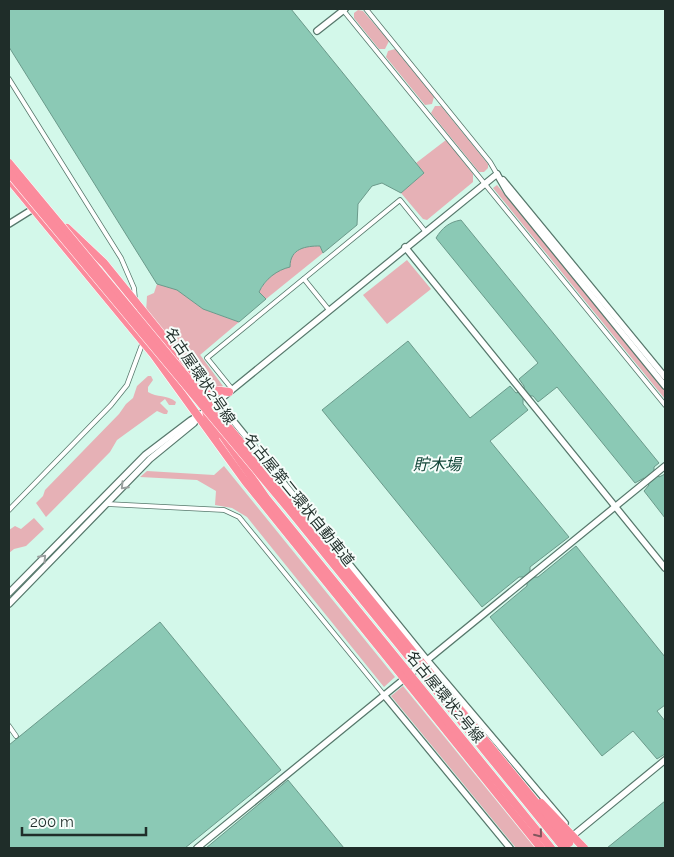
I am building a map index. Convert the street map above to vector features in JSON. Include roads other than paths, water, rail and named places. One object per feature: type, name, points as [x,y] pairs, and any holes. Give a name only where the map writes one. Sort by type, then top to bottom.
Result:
[{"type":"highway","name":"名古屋第二環状自動車道","points":[[9,160],[14,178],[281,500],[564,848]]},
{"type":"highway","name":"名古屋環状2号線","points":[[9,160],[156,334],[266,498],[542,848]]},
{"type":"highway","name":"名古屋第二環状自動車道","points":[[9,173],[508,769]]},
{"type":"highway","name":"名古屋環状2号線","points":[[14,178],[33,209],[143,342],[235,468],[551,848]]},
{"type":"highway","points":[[67,228],[97,255],[202,384],[213,390],[231,390]]},
{"type":"highway","points":[[94,261],[111,291],[147,336],[189,396],[197,410],[198,417]]},
{"type":"highway","points":[[206,411],[210,424],[229,453],[235,468]]},
{"type":"highway","points":[[508,769],[573,848]]},
{"type":"highway","points":[[508,769],[584,848]]},
{"type":"street","points":[[317,31],[343,9],[665,405]]},
{"type":"street","points":[[366,9],[490,162],[508,193],[665,386]]},
{"type":"street","points":[[9,80],[121,258],[134,288],[134,300]]},
{"type":"street","points":[[9,593],[145,455],[206,411],[496,174]]},
{"type":"street","points":[[496,174],[512,190],[665,377]]},
{"type":"street","points":[[231,390],[207,358],[400,200],[425,231]]},
{"type":"street","points":[[9,224],[33,209]]},
{"type":"street","points":[[405,247],[665,568]]},
{"type":"street","points":[[304,279],[329,310]]},
{"type":"street","points":[[9,510],[111,405],[126,385],[143,342]]},
{"type":"street","points":[[222,407],[473,716],[496,739],[574,835]]},
{"type":"street","points":[[9,604],[150,459],[194,423],[198,417]]},
{"type":"street","points":[[197,848],[665,466]]},
{"type":"street","points":[[107,504],[224,510],[239,516],[510,848]]},
{"type":"street","points":[[9,726],[16,736]]},
{"type":"street","points":[[558,848],[663,762]]},
{"type":"water","points":[[9,9],[291,9],[424,173],[401,193],[382,183],[372,186],[358,204],[357,225],[323,253],[320,246],[300,249],[296,252],[290,267],[272,276],[262,287],[259,292],[266,299],[239,322],[203,309],[177,290],[157,284],[9,47]]},
{"type":"water","name":"貯木場","points":[[461,220],[659,463],[654,467],[654,471],[659,477],[665,474],[665,518],[644,491],[649,485],[644,478],[635,483],[557,387],[538,402],[533,396],[523,399],[523,404],[528,410],[490,441],[569,537],[530,567],[530,572],[534,577],[538,577],[576,546],[665,657],[665,705],[657,711],[665,721],[665,754],[657,759],[633,731],[602,756],[490,617],[527,586],[527,582],[523,577],[519,577],[482,607],[322,410],[408,341],[470,418],[510,386],[516,393],[524,390],[524,386],[519,379],[538,363],[436,238],[446,226]]},
{"type":"water","points":[[160,622],[281,770],[185,848],[9,848],[9,745]]},
{"type":"water","points":[[288,780],[344,848],[206,848]]},
{"type":"water","points":[[665,801],[665,848],[607,848]]}]
